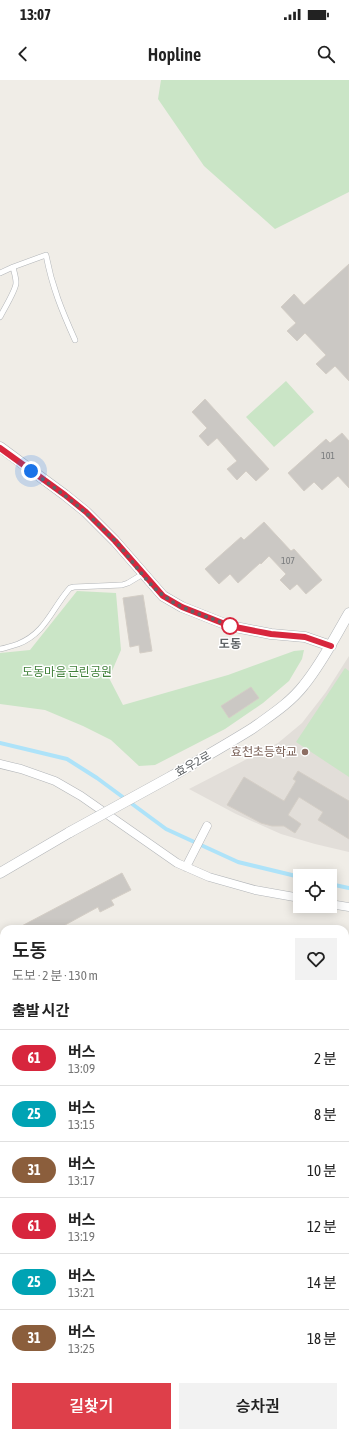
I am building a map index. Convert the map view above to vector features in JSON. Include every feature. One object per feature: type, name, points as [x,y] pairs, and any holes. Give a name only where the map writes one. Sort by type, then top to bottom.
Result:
[{"type":"street","points":[[0,448],[86,512],[115,541],[163,596],[182,607],[230,626],[271,634],[305,637],[331,646]]},
{"type":"street","name":"효우2로","points":[[0,873],[224,746],[269,717],[304,686],[331,646],[349,613]]},
{"type":"street","points":[[0,764],[21,769],[55,781],[81,796],[177,863],[209,877],[255,890],[293,897]]},
{"type":"street","points":[[186,867],[206,829]]},
{"type":"street","points":[[337,905],[349,907]]},
{"type":"lane","points":[[0,273],[46,255],[50,278],[59,304],[75,340]]},
{"type":"lane","points":[[0,317],[15,289],[16,282],[13,267]]},
{"type":"lane","points":[[0,649],[21,643],[39,632],[70,588],[122,585],[144,574]]},
{"type":"shaded area","name":"효천초등학교","points":[[349,656],[349,852],[281,834],[236,814],[189,789],[278,743],[302,723],[326,692]]},
{"type":"green space","points":[[161,80],[349,80],[349,192],[275,229],[204,166],[158,99]]},
{"type":"green space","points":[[286,381],[314,412],[274,447],[246,417]]},
{"type":"green space","name":"도동마을 근린공원","points":[[77,591],[116,593],[121,650],[109,678],[123,705],[228,675],[294,651],[304,650],[302,659],[289,681],[263,703],[225,729],[155,765],[139,766],[111,740],[83,726],[45,710],[0,704],[0,653],[30,650]]},
{"type":"green space","points":[[345,668],[349,671],[349,777],[296,742]]},
{"type":"building","points":[[349,264],[349,381],[335,366],[326,374],[316,364],[326,355],[305,333],[297,341],[287,331],[296,323],[281,307],[294,294],[304,305]]},
{"type":"building","points":[[205,399],[269,469],[256,481],[246,471],[237,480],[227,469],[237,461],[217,438],[208,446],[199,436],[207,428],[192,412]]},
{"type":"building","points":[[342,433],[349,441],[349,488],[338,476],[322,490],[314,482],[304,491],[288,473],[326,439],[330,443]]},
{"type":"building","points":[[264,522],[291,551],[294,549],[322,580],[306,594],[297,584],[290,590],[280,580],[286,574],[269,556],[238,583],[230,574],[219,584],[205,569],[241,537],[244,540]]},
{"type":"building","points":[[143,595],[152,651],[140,653],[139,645],[130,647],[123,598]]},
{"type":"building","points":[[251,687],[259,698],[229,718],[221,706]]},
{"type":"building","points":[[298,771],[349,801],[349,839],[318,820],[323,812],[299,797],[288,815],[301,824],[295,833],[284,826],[272,826],[261,823],[227,805],[244,777],[284,801],[296,781],[293,779]]},
{"type":"building","points":[[122,873],[131,890],[111,900],[114,905],[100,912],[98,907],[65,925],[24,925]]},
{"type":"waterway","points":[[0,743],[67,759],[97,778],[166,829],[238,862],[293,875]]},
{"type":"waterway","points":[[337,885],[349,888]]},
{"type":"bus line","name":"61","points":[[0,448],[86,512],[115,541],[163,596],[182,607],[230,626],[271,634],[305,637],[331,646]]},
{"type":"place","name":"도동","points":[[230,626]]},
{"type":"place","name":"효천초등학교","points":[[305,752]]},
{"type":"route","points":[[31,471],[86,512],[115,541],[163,596],[182,607],[230,626]]}]
